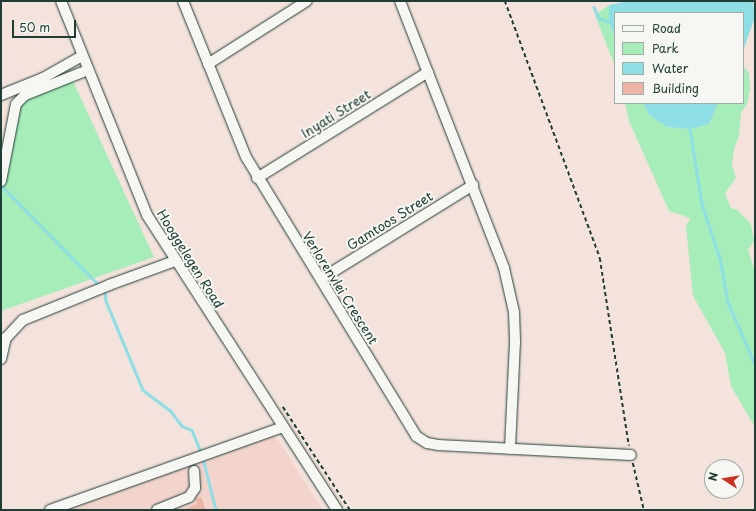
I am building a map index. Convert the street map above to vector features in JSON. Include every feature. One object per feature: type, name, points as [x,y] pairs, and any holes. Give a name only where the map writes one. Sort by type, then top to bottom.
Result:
[{"type":"street","name":"Hooggelegen Road","points":[[60,1],[139,201],[175,261],[337,510]]},
{"type":"street","name":"Verlorenvlei Crescent","points":[[183,1],[234,132],[257,178],[416,436],[427,443],[438,444],[631,455]]},
{"type":"street","points":[[208,64],[307,1]]},
{"type":"street","points":[[400,1],[473,185],[504,268],[514,312],[515,350],[510,448]]},
{"type":"street","points":[[1,95],[43,78],[82,56]]},
{"type":"street","points":[[1,181],[16,104],[25,95],[88,70]]},
{"type":"street","name":"Inyati Street","points":[[257,178],[428,72]]},
{"type":"street","name":"Gamtoos Street","points":[[321,280],[473,185]]},
{"type":"street","points":[[1,359],[6,338],[23,320],[109,285],[175,261]]},
{"type":"street","points":[[50,510],[284,427]]},
{"type":"street","points":[[157,510],[190,497],[195,488],[194,471]]},
{"type":"path","points":[[505,1],[600,258],[624,422],[644,510]]},
{"type":"path","points":[[281,405],[350,510]]},
{"type":"shaded area","points":[[270,436],[276,437],[323,510],[42,510],[168,463]]},
{"type":"green space","points":[[609,5],[609,22],[614,34],[614,63],[595,15]]},
{"type":"green space","points":[[744,67],[749,73],[750,89],[747,104],[741,113],[739,136],[734,149],[732,165],[736,178],[725,193],[731,208],[737,210],[751,224],[754,241],[748,250],[755,271],[755,427],[731,386],[725,353],[693,296],[686,227],[690,218],[669,211],[629,121],[625,104],[644,104],[649,115],[667,127],[690,129],[709,124],[718,104],[744,104]]},
{"type":"green space","points":[[73,81],[154,257],[1,311],[1,188],[16,113],[27,98]]},
{"type":"water","points":[[629,1],[753,1],[755,17],[744,48],[744,12],[614,12],[614,35],[609,22],[609,5]]},
{"type":"water","points":[[644,104],[718,104],[709,124],[690,129],[667,127],[649,115]]},
{"type":"building","points":[[201,497],[206,510],[183,510],[197,504],[195,499]]},
{"type":"waterway","points":[[594,7],[599,18],[609,22]]},
{"type":"waterway","points":[[690,129],[702,204],[720,258],[728,302],[755,364]]},
{"type":"waterway","points":[[1,185],[99,285]]},
{"type":"waterway","points":[[105,290],[106,301],[143,390],[170,410],[182,426],[192,430],[201,452]]},
{"type":"waterway","points":[[203,458],[216,510]]}]
